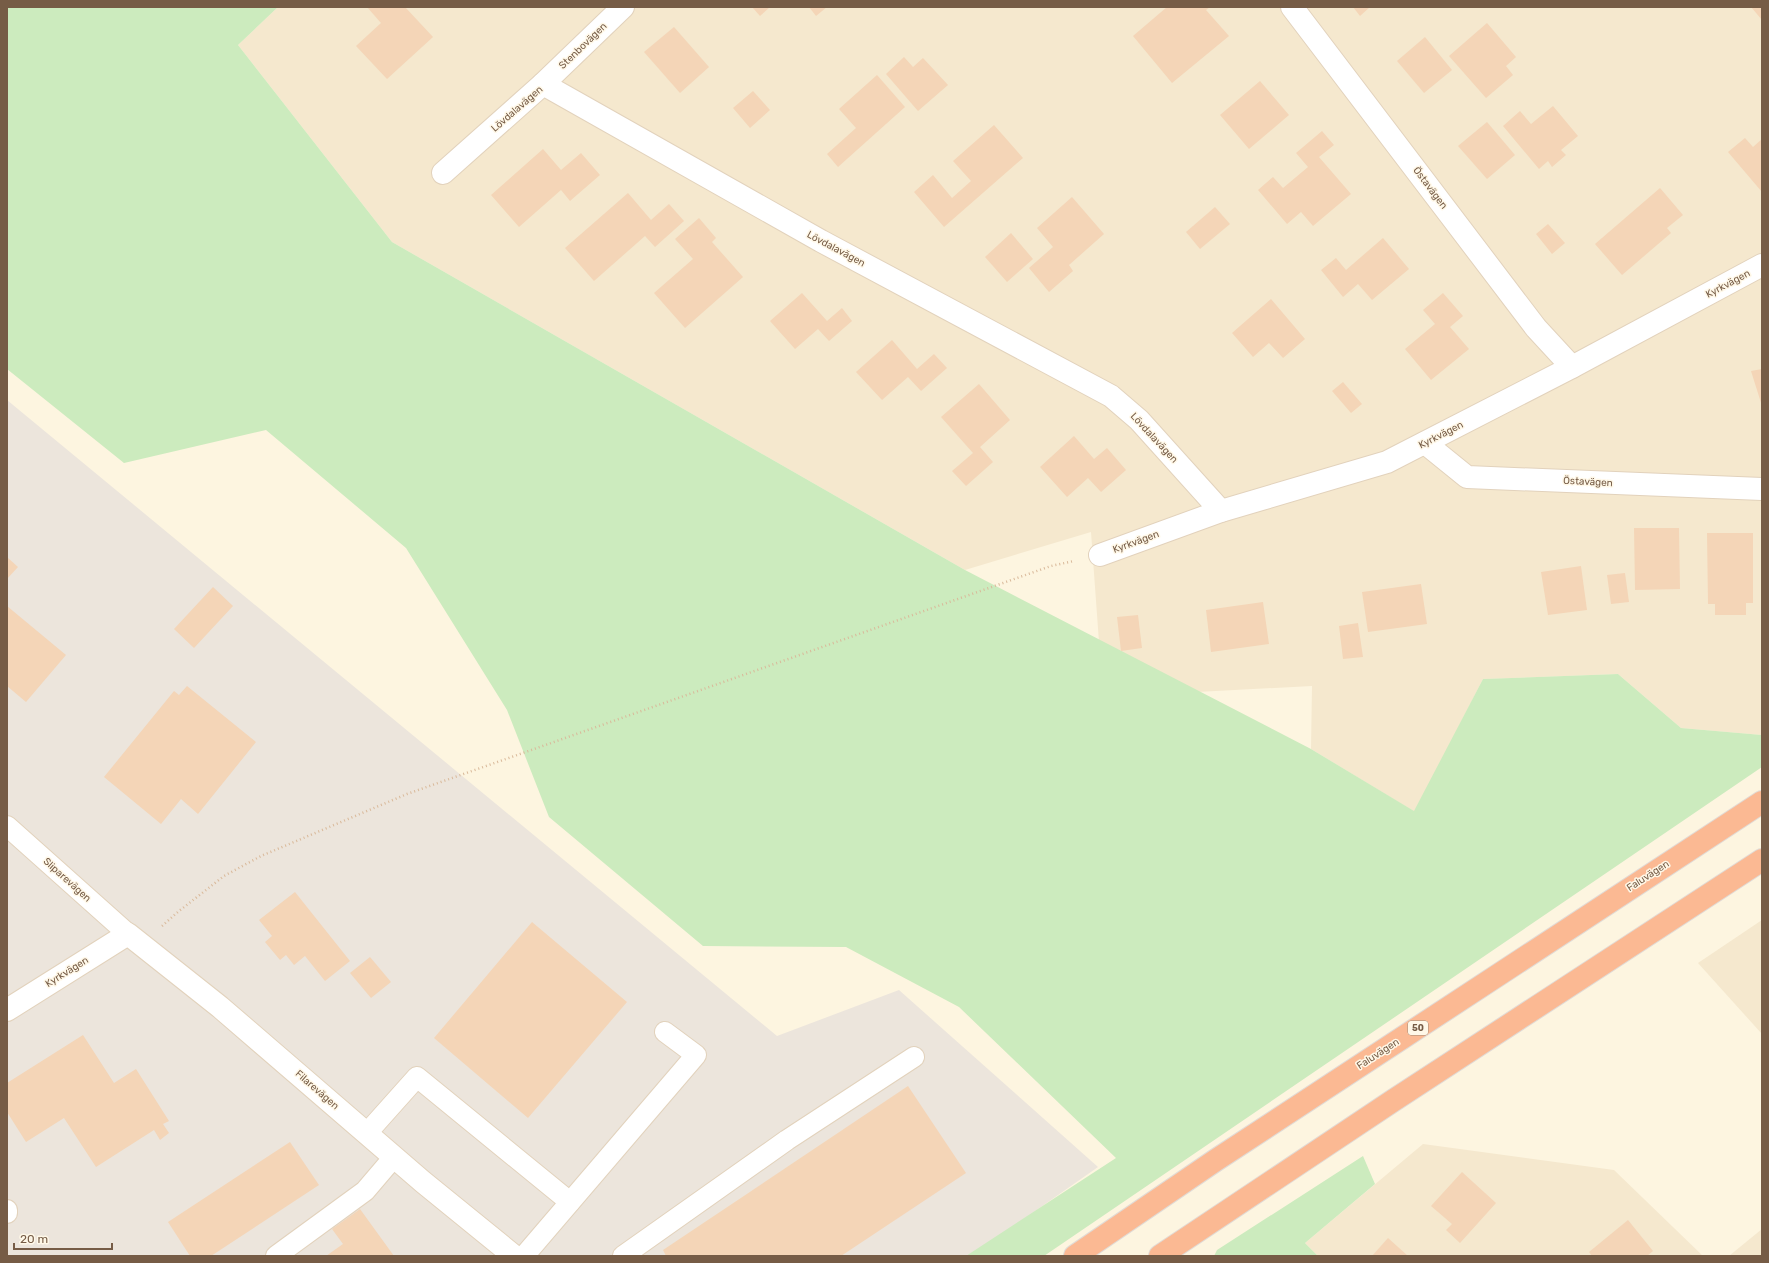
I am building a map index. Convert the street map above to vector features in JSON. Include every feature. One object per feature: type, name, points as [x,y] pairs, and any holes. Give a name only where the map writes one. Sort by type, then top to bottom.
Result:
[{"type":"highway","name":"Faluvägen","points":[[1075,1256],[1216,1160],[1762,802]]},
{"type":"highway","points":[[1160,1256],[1400,1096],[1762,860]]},
{"type":"street","name":"Stenbovägen","points":[[543,84],[623,7]]},
{"type":"street","name":"Östavägen","points":[[1292,7],[1536,328],[1572,367]]},
{"type":"street","name":"Lövdalavägen","points":[[443,173],[543,84],[821,241],[1111,396],[1139,420],[1220,511]]},
{"type":"street","name":"Kyrkvägen","points":[[1100,555],[1220,511],[1387,462],[1572,367],[1762,265]]},
{"type":"street","name":"Östavägen","points":[[1425,443],[1467,477],[1762,489]]},
{"type":"street","name":"Kyrkvägen","points":[[7,1010],[128,934]]},
{"type":"street","name":"Filarevägen","points":[[128,934],[225,1012],[510,1254]]},
{"type":"lane","name":"Sliparevägen","points":[[7,826],[128,934]]},
{"type":"lane","points":[[510,1254],[570,1202],[696,1055],[665,1032]]},
{"type":"lane","points":[[622,1256],[787,1140],[914,1057]]},
{"type":"lane","points":[[367,1133],[417,1077],[570,1202]]},
{"type":"lane","points":[[276,1256],[365,1191],[394,1157]]},
{"type":"path","points":[[159,930],[179,911],[224,876],[261,856],[407,794],[1051,566],[1100,555]]},
{"type":"shaded area","points":[[278,7],[1762,7],[1762,735],[1681,728],[1618,674],[1483,679],[1415,812],[1311,749],[1312,686],[1103,697],[1091,532],[965,570],[392,242],[238,45]]},
{"type":"shaded area","points":[[7,400],[777,1036],[899,990],[1098,1167],[971,1256],[7,1256]]},
{"type":"shaded area","points":[[1762,920],[1762,1034],[1698,963]]},
{"type":"shaded area","points":[[1423,1144],[1614,1170],[1703,1256],[1318,1256],[1305,1243]]},
{"type":"shaded area","points":[[1762,1229],[1762,1256],[1729,1256]]},
{"type":"green space","points":[[7,7],[278,7],[238,45],[392,242],[965,570],[1311,749],[1414,811],[1483,679],[1618,674],[1681,728],[1762,735],[1762,767],[1044,1256],[966,1256],[1116,1158],[959,1007],[846,947],[703,946],[549,817],[507,710],[406,548],[266,430],[124,463],[7,369]]},
{"type":"green space","points":[[1363,1156],[1375,1184],[1305,1243],[1318,1256],[1214,1256],[1217,1250]]},
{"type":"building","points":[[367,7],[405,7],[433,37],[387,79],[356,46],[381,23]]},
{"type":"building","points":[[752,7],[770,7],[760,16]]},
{"type":"building","points":[[809,7],[827,7],[816,16]]},
{"type":"building","points":[[1167,7],[1210,7],[1206,10],[1229,36],[1172,83],[1133,36]]},
{"type":"building","points":[[1353,7],[1370,7],[1360,16]]},
{"type":"building","points":[[1751,7],[1762,7],[1762,20]]},
{"type":"building","points":[[1487,23],[1516,57],[1506,66],[1513,75],[1486,98],[1449,56]]},
{"type":"building","points":[[674,27],[709,67],[680,93],[644,52]]},
{"type":"building","points":[[1425,37],[1452,70],[1424,93],[1397,61]]},
{"type":"building","points":[[904,57],[913,67],[923,58],[948,85],[918,111],[886,74]]},
{"type":"building","points":[[877,75],[905,107],[838,167],[827,154],[856,128],[839,109]]},
{"type":"building","points":[[1260,81],[1289,115],[1249,149],[1220,115]]},
{"type":"building","points":[[753,91],[770,110],[750,128],[733,108]]},
{"type":"building","points":[[1553,106],[1578,136],[1561,150],[1566,155],[1552,167],[1548,161],[1539,169],[1503,126],[1520,111],[1531,124]]},
{"type":"building","points":[[1487,122],[1515,155],[1487,179],[1458,146]]},
{"type":"building","points":[[994,125],[1023,158],[944,227],[914,192],[933,175],[952,198],[971,181],[953,161]]},
{"type":"building","points":[[1322,131],[1334,145],[1319,157],[1351,194],[1313,226],[1301,212],[1287,224],[1258,190],[1273,177],[1283,188],[1308,167],[1296,153]]},
{"type":"building","points":[[1745,138],[1753,147],[1762,139],[1762,192],[1728,152]]},
{"type":"building","points":[[543,149],[561,170],[581,153],[600,175],[570,201],[561,190],[519,227],[491,195]]},
{"type":"building","points":[[1660,188],[1683,215],[1667,228],[1671,233],[1622,275],[1595,244]]},
{"type":"building","points":[[628,193],[651,220],[669,204],[684,221],[655,247],[645,236],[594,281],[565,248]]},
{"type":"building","points":[[1072,197],[1104,234],[1069,265],[1073,271],[1049,292],[1029,268],[1053,247],[1037,228]]},
{"type":"building","points":[[1215,207],[1230,224],[1200,249],[1186,232]]},
{"type":"building","points":[[699,218],[716,238],[712,242],[743,277],[685,328],[654,293],[693,259],[675,239]]},
{"type":"building","points":[[1548,224],[1565,243],[1552,254],[1536,234]]},
{"type":"building","points":[[1011,233],[1033,259],[1007,282],[985,257]]},
{"type":"building","points":[[1383,238],[1409,269],[1372,300],[1358,284],[1343,297],[1321,270],[1336,258],[1346,270]]},
{"type":"building","points":[[802,293],[827,321],[842,308],[852,321],[829,341],[818,329],[795,349],[770,321]]},
{"type":"building","points":[[1443,293],[1463,316],[1450,327],[1469,349],[1431,380],[1405,349],[1435,324],[1423,310]]},
{"type":"building","points":[[1271,299],[1305,339],[1283,358],[1269,343],[1253,357],[1232,333]]},
{"type":"building","points":[[892,340],[917,369],[934,354],[947,368],[921,391],[908,377],[882,400],[856,372]]},
{"type":"building","points":[[1762,369],[1762,406],[1751,371]]},
{"type":"building","points":[[1343,382],[1362,404],[1351,413],[1332,391]]},
{"type":"building","points":[[979,384],[1010,420],[980,447],[993,462],[966,486],[952,471],[973,453],[941,417]]},
{"type":"building","points":[[1074,436],[1094,459],[1107,448],[1126,470],[1101,492],[1088,478],[1067,497],[1040,467]]},
{"type":"building","points":[[1634,528],[1679,528],[1680,589],[1635,590]]},
{"type":"building","points":[[1707,533],[1753,533],[1753,603],[1746,603],[1746,615],[1715,615],[1715,604],[1708,604]]},
{"type":"building","points":[[7,557],[18,567],[7,579]]},
{"type":"building","points":[[1581,566],[1587,610],[1548,615],[1541,572]]},
{"type":"building","points":[[1625,573],[1629,602],[1611,604],[1607,575]]},
{"type":"building","points":[[1421,584],[1427,624],[1368,632],[1362,592]]},
{"type":"building","points":[[213,587],[233,606],[194,648],[174,629]]},
{"type":"building","points":[[1263,602],[1269,644],[1211,652],[1206,610]]},
{"type":"building","points":[[7,606],[66,655],[26,702],[7,686]]},
{"type":"building","points":[[1138,615],[1142,648],[1121,651],[1117,617]]},
{"type":"building","points":[[1358,623],[1363,657],[1343,659],[1339,626]]},
{"type":"building","points":[[187,686],[256,742],[198,814],[181,799],[161,824],[104,777],[174,691],[179,695]]},
{"type":"building","points":[[295,892],[350,961],[325,981],[305,956],[294,965],[286,955],[280,960],[265,942],[272,936],[259,920]]},
{"type":"building","points":[[532,922],[627,1002],[528,1118],[434,1038]]},
{"type":"building","points":[[370,957],[391,982],[371,998],[350,973]]},
{"type":"building","points":[[83,1035],[114,1083],[136,1069],[169,1121],[163,1124],[169,1133],[160,1140],[154,1130],[96,1167],[64,1118],[26,1142],[7,1112],[7,1083]]},
{"type":"building","points":[[908,1086],[966,1173],[841,1256],[666,1256],[663,1250]]},
{"type":"building","points":[[290,1142],[319,1185],[211,1256],[190,1256],[168,1222]]},
{"type":"building","points":[[1462,1172],[1496,1203],[1460,1243],[1446,1230],[1452,1224],[1431,1206]]},
{"type":"building","points":[[360,1209],[394,1256],[326,1256],[343,1244],[332,1229]]},
{"type":"building","points":[[1628,1220],[1653,1251],[1647,1256],[1592,1256],[1589,1252]]},
{"type":"building","points":[[1388,1238],[1408,1256],[1372,1256]]}]
